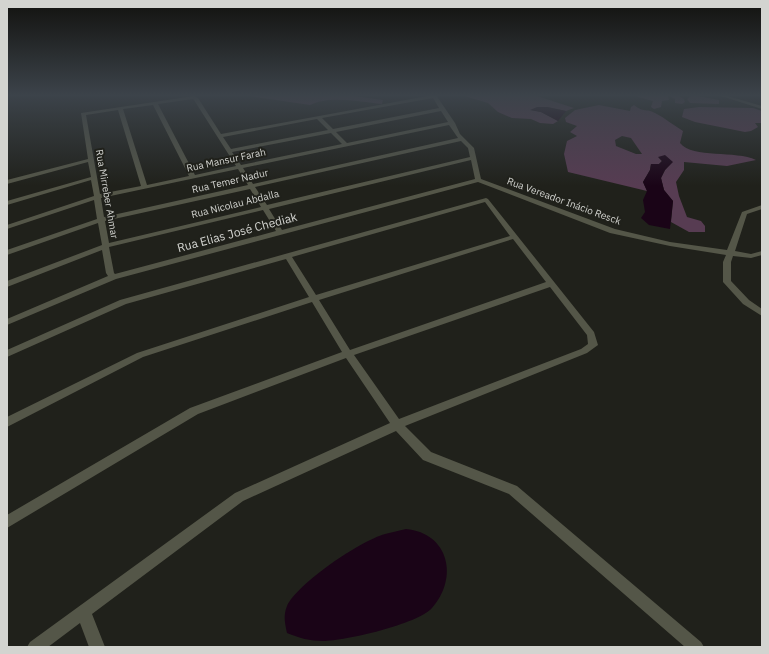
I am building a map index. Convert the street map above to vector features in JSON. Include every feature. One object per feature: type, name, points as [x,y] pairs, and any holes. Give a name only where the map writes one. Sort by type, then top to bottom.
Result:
[{"type":"street","name":"Rua Mirreber Ahmar","points":[[85,126],[110,273],[113,277]]},
{"type":"street","points":[[125,126],[145,188]]},
{"type":"street","points":[[167,126],[193,177]]},
{"type":"street","points":[[213,126],[281,233]]},
{"type":"street","points":[[220,136],[278,126]]},
{"type":"street","points":[[327,126],[346,145]]},
{"type":"street","points":[[229,151],[355,126]]},
{"type":"street","name":"Rua Mansur Farah","points":[[7,227],[97,197],[440,126]]},
{"type":"street","points":[[454,126],[462,139],[470,146],[478,180]]},
{"type":"street","name":"Rua Temer Nadur","points":[[7,254],[101,220],[462,139]]},
{"type":"street","name":"Rua Nicolau Abdalla","points":[[7,284],[106,246],[472,158]]},
{"type":"street","points":[[7,182],[91,160]]},
{"type":"street","points":[[7,203],[82,180],[94,178]]},
{"type":"street","name":"Rua Elias José Chediak","points":[[7,322],[113,277],[478,180]]},
{"type":"street","name":"Rua Vereador Inácio Resck","points":[[478,180],[613,231],[670,244],[751,256],[762,253]]},
{"type":"street","points":[[7,354],[123,302],[486,200],[513,237],[591,334],[593,345],[584,351],[397,425],[239,497],[35,647]]},
{"type":"street","points":[[762,207],[744,213],[727,262],[727,282],[746,302],[762,313]]},
{"type":"street","points":[[7,422],[140,356],[315,298],[513,237]]},
{"type":"street","points":[[287,255],[315,298],[348,354],[397,425],[427,456],[513,490],[696,647]]},
{"type":"street","points":[[7,522],[194,411],[348,354],[550,284]]},
{"type":"street","points":[[83,611],[97,647]]},
{"type":"shaded area","points":[[576,126],[675,126],[683,131],[680,143],[686,148],[704,153],[738,155],[756,160],[727,166],[684,162],[684,170],[676,182],[679,196],[687,217],[701,221],[705,226],[705,232],[689,232],[671,222],[673,201],[664,190],[661,178],[665,170],[672,162],[659,158],[662,161],[659,164],[651,164],[650,170],[643,182],[647,191],[568,172],[564,154],[567,141],[577,136],[570,132],[577,126]],"holes":[[[622,136],[631,138],[642,154],[636,154],[616,146],[615,140]]]},
{"type":"shaded area","points":[[713,126],[757,126],[758,127],[751,131],[745,132]]},
{"type":"shaded area","points":[[665,155],[673,162],[665,170],[661,178],[664,190],[673,201],[670,229],[649,225],[641,218],[645,212],[643,200],[647,191],[643,182],[650,170],[651,164],[659,164],[662,161],[658,157]]},
{"type":"shaded area","points":[[406,529],[421,532],[432,539],[440,548],[445,559],[447,571],[445,584],[440,596],[432,608],[412,620],[363,635],[347,638],[318,641],[305,639],[287,633],[285,616],[287,606],[303,586],[331,564],[361,545],[385,534]]}]
